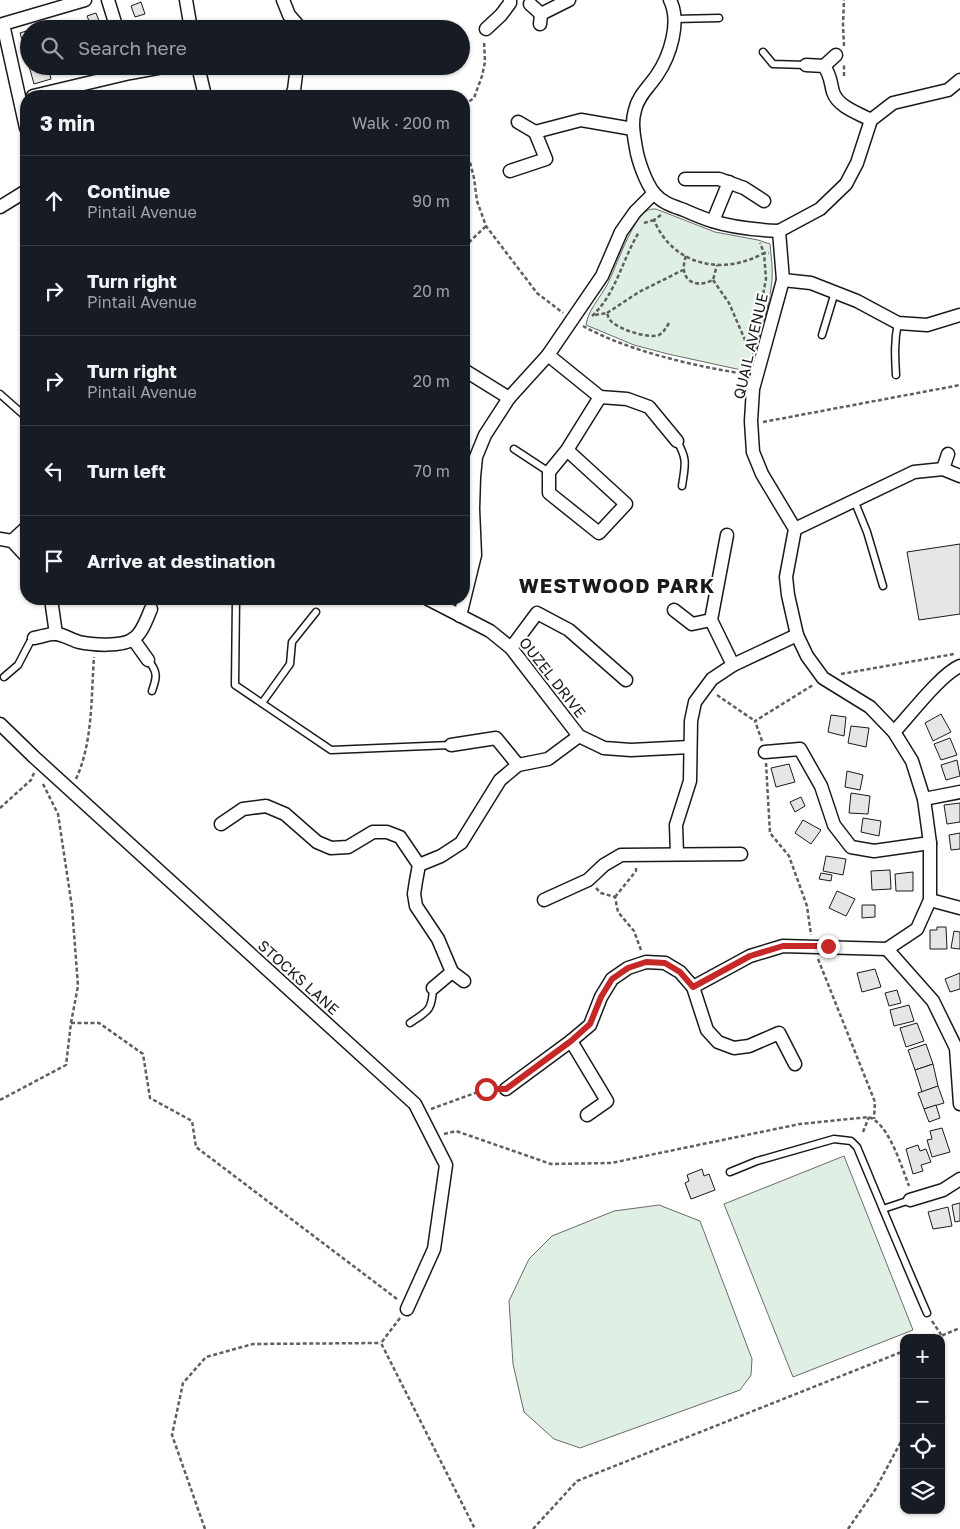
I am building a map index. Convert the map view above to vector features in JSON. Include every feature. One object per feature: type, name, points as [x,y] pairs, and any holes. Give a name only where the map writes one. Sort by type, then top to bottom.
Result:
[{"type":"street","points":[[24,90],[3,24],[85,0]]},
{"type":"street","points":[[108,0],[114,20]]},
{"type":"street","points":[[186,0],[189,20]]},
{"type":"street","points":[[283,0],[289,15],[293,20]]},
{"type":"street","points":[[486,29],[501,15],[510,3],[510,0]]},
{"type":"street","points":[[530,4],[540,19],[569,0]]},
{"type":"street","points":[[670,0],[674,7],[674,34],[668,56],[657,76],[640,97],[634,110],[633,129],[638,162],[654,193],[662,200],[713,221],[779,232],[820,208],[846,184],[857,163],[871,120],[893,103],[948,90],[960,80]]},
{"type":"street","points":[[806,65],[824,66],[836,55]]},
{"type":"street","points":[[824,66],[830,74],[833,94],[844,107],[871,120]]},
{"type":"street","points":[[56,90],[111,75]]},
{"type":"street","points":[[200,75],[204,90]]},
{"type":"street","points":[[294,90],[296,75]]},
{"type":"street","points":[[535,132],[582,120],[633,129]]},
{"type":"street","points":[[510,171],[546,159],[535,132],[518,122]]},
{"type":"street","points":[[685,179],[719,179],[744,188],[764,201]]},
{"type":"street","points":[[713,221],[729,182]]},
{"type":"street","points":[[470,575],[475,555],[473,509],[476,457],[485,435],[509,398],[578,322],[602,276],[621,232],[635,212],[654,193]]},
{"type":"street","points":[[0,207],[20,195]]},
{"type":"street","name":"QUAIL AVENUE","points":[[779,232],[783,280],[753,388],[751,424],[753,452],[762,474],[795,529]]},
{"type":"street","points":[[783,280],[811,283],[857,301],[898,323],[927,325],[960,315]]},
{"type":"street","points":[[548,355],[600,397],[627,399],[649,407],[678,441]]},
{"type":"street","points":[[470,374],[509,398]]},
{"type":"street","points":[[567,450],[626,504],[599,533],[549,493],[549,472],[567,450],[600,397]]},
{"type":"street","points":[[943,469],[948,454]]},
{"type":"street","points":[[693,987],[750,956],[783,946],[887,949],[917,929],[930,900],[930,843],[924,798],[912,761],[894,732],[870,707],[823,678],[807,656],[797,635],[786,577],[795,529],[914,472],[943,469],[960,476]]},
{"type":"street","points":[[20,532],[6,540],[20,551]]},
{"type":"street","points":[[727,535],[710,620],[733,665]]},
{"type":"street","points":[[52,605],[56,634]]},
{"type":"street","name":"OUZEL DRIVE","points":[[439,605],[490,631],[512,648],[579,736],[604,748],[631,750],[690,747]]},
{"type":"street","points":[[460,616],[463,605]]},
{"type":"street","points":[[34,638],[56,634],[79,642],[94,644],[118,643],[133,639],[139,632],[152,607]]},
{"type":"street","points":[[674,610],[692,624],[710,620]]},
{"type":"street","points":[[512,648],[537,613],[569,630],[626,680]]},
{"type":"street","points":[[677,854],[676,825],[690,781],[690,721],[695,702],[712,678],[733,665],[797,635]]},
{"type":"street","points":[[133,639],[148,660]]},
{"type":"street","points":[[894,732],[935,687],[953,669],[960,666]]},
{"type":"street","name":"STOCKS LANE","points":[[0,724],[73,793],[415,1104],[446,1165],[434,1249],[407,1309]]},
{"type":"street","points":[[419,865],[441,856],[461,843],[500,780],[518,765],[548,759],[579,736]]},
{"type":"street","points":[[451,745],[496,738],[518,765]]},
{"type":"street","points":[[765,752],[800,749],[821,786],[834,825],[852,847],[874,851],[930,843]]},
{"type":"street","points":[[924,798],[960,792]]},
{"type":"street","points":[[221,824],[243,809],[266,806],[285,814],[317,842],[330,848],[348,847],[373,832],[387,832],[400,837],[419,865],[414,894],[416,906],[438,939],[452,972],[464,981]]},
{"type":"street","points":[[544,900],[588,880],[604,865],[621,855],[741,854]]},
{"type":"street","points":[[930,900],[960,908]]},
{"type":"street","points":[[887,949],[933,1001],[958,1047],[960,1104]]},
{"type":"street","points":[[506,1089],[571,1041],[590,1024],[601,997],[612,979],[628,968],[646,962],[665,963],[680,972],[693,987],[707,1030],[718,1042],[734,1048],[749,1046],[779,1033],[795,1064]]},
{"type":"street","points":[[433,988],[452,972]]},
{"type":"street","points":[[571,1041],[607,1101],[588,1115]]},
{"type":"street","points":[[913,1199],[943,1190],[960,1179]]},
{"type":"lane","points":[[674,19],[719,18]]},
{"type":"lane","points":[[763,52],[773,64],[806,65]]},
{"type":"lane","points":[[822,335],[835,292]]},
{"type":"lane","points":[[896,375],[895,357],[898,323]]},
{"type":"lane","points":[[0,394],[20,412]]},
{"type":"lane","points":[[678,441],[684,452],[686,462],[682,486]]},
{"type":"lane","points":[[514,450],[549,472]]},
{"type":"lane","points":[[854,500],[867,532],[883,586]]},
{"type":"lane","points":[[236,605],[235,685],[332,750],[451,745]]},
{"type":"lane","points":[[262,703],[290,664],[292,642],[316,612]]},
{"type":"lane","points":[[4,677],[18,665],[34,638]]},
{"type":"lane","points":[[148,660],[154,668],[156,676],[152,691]]},
{"type":"lane","points":[[410,1023],[431,1007],[433,988]]},
{"type":"lane","points":[[730,1172],[757,1161],[834,1139],[851,1141],[857,1147],[927,1313]]},
{"type":"lane","points":[[883,1209],[913,1199]]},
{"type":"path","points":[[470,101],[474,98],[482,76],[484,62],[483,46],[486,29]]},
{"type":"path","points":[[470,162],[477,201],[486,226],[537,293],[583,326],[601,335],[644,351],[727,371],[751,374]]},
{"type":"path","points":[[589,318],[598,310],[612,290],[644,223],[654,220],[666,212],[671,205]]},
{"type":"path","points":[[654,220],[668,242],[697,262],[717,266],[737,264],[764,253]]},
{"type":"path","points":[[470,241],[486,226]]},
{"type":"path","points":[[753,229],[763,247],[764,253],[766,279],[761,306]]},
{"type":"path","points":[[686,256],[683,270],[691,282],[698,284],[713,280],[717,266]]},
{"type":"path","points":[[593,315],[607,313],[639,292],[683,270]]},
{"type":"path","points":[[713,280],[729,302],[745,340],[750,345],[752,351]]},
{"type":"path","points":[[607,313],[610,320],[618,326],[646,335],[658,335],[665,330],[669,323]]},
{"type":"path","points":[[750,345],[756,324]]},
{"type":"path","points":[[751,424],[960,385]]},
{"type":"path","points":[[73,793],[74,783],[81,768],[89,737],[94,644]]},
{"type":"path","points":[[755,721],[823,678],[960,652]]},
{"type":"path","points":[[706,686],[755,721],[765,752],[770,833],[789,856],[807,906],[812,946],[875,1102],[874,1119]]},
{"type":"path","points":[[0,808],[31,780],[36,770],[58,814],[72,907],[78,986],[66,1065],[0,1100]]},
{"type":"path","points":[[615,897],[636,872],[636,855]]},
{"type":"path","points":[[588,880],[602,893],[615,897]]},
{"type":"path","points":[[615,897],[618,912],[634,931],[646,962]]},
{"type":"path","points":[[71,1023],[99,1023],[143,1054],[150,1098],[192,1121],[196,1147],[400,1301],[407,1309],[381,1343]]},
{"type":"path","points":[[420,1113],[486,1089],[506,1089]]},
{"type":"path","points":[[863,1132],[869,1117]]},
{"type":"path","points":[[431,1136],[456,1132],[551,1164],[611,1163],[800,1124],[869,1117],[874,1119],[886,1133],[913,1199]]},
{"type":"path","points":[[927,1313],[941,1334]]},
{"type":"path","points":[[945,1335],[960,1328]]},
{"type":"path","points":[[205,1529],[172,1434],[183,1383],[206,1357],[253,1344],[381,1343]]},
{"type":"path","points":[[381,1343],[475,1529]]},
{"type":"path","points":[[533,1529],[577,1481],[900,1353]]},
{"type":"path","points":[[848,1529],[875,1490],[900,1443]]},
{"type":"green space","points":[[656,209],[715,232],[770,244],[772,266],[771,292],[759,338],[746,371],[634,345],[586,325],[589,314],[607,285],[636,223],[648,210]]},
{"type":"green space","points":[[844,1156],[913,1330],[793,1377],[724,1204]]},
{"type":"green space","points":[[659,1205],[700,1221],[752,1359],[751,1375],[740,1390],[580,1448],[554,1439],[524,1412],[513,1364],[509,1301],[529,1259],[552,1236],[614,1211]]},
{"type":"building","points":[[141,2],[145,14],[135,17],[131,6]]},
{"type":"building","points":[[96,13],[99,20],[89,20],[87,16]]},
{"type":"building","points":[[32,75],[50,75],[51,79],[34,84]]},
{"type":"building","points":[[960,544],[960,614],[919,620],[907,552]]},
{"type":"building","points":[[941,714],[951,732],[933,741],[925,723]]},
{"type":"building","points":[[831,715],[846,717],[844,736],[828,732]]},
{"type":"building","points":[[851,726],[869,728],[866,747],[848,743]]},
{"type":"building","points":[[950,738],[957,755],[941,760],[934,744]]},
{"type":"building","points":[[957,760],[960,776],[946,780],[941,765]]},
{"type":"building","points":[[789,764],[795,782],[776,787],[771,768]]},
{"type":"building","points":[[847,771],[863,775],[860,790],[845,787]]},
{"type":"building","points":[[851,793],[870,796],[868,814],[849,813]]},
{"type":"building","points":[[801,797],[805,806],[795,812],[790,802]]},
{"type":"building","points":[[960,803],[960,822],[947,824],[944,805]]},
{"type":"building","points":[[863,818],[881,821],[879,836],[861,832]]},
{"type":"building","points":[[803,820],[821,830],[811,844],[795,833]]},
{"type":"building","points":[[960,833],[960,849],[951,850],[949,835]]},
{"type":"building","points":[[826,856],[846,859],[843,875],[823,871]]},
{"type":"building","points":[[890,870],[891,889],[872,890],[871,871]]},
{"type":"building","points":[[913,872],[913,891],[896,891],[895,874]]},
{"type":"building","points":[[821,873],[832,875],[831,881],[819,879]]},
{"type":"building","points":[[837,891],[855,899],[846,916],[829,908]]},
{"type":"building","points":[[862,905],[875,905],[875,917],[862,918]]},
{"type":"building","points":[[937,927],[946,927],[947,949],[930,949],[930,930],[937,930]]},
{"type":"building","points":[[954,931],[960,932],[960,949],[951,948]]},
{"type":"building","points":[[875,969],[881,987],[862,992],[857,973]]},
{"type":"building","points":[[960,973],[960,989],[950,992],[945,979]]},
{"type":"building","points":[[897,990],[901,1003],[889,1006],[885,993]]},
{"type":"building","points":[[909,1005],[914,1021],[894,1026],[890,1010]]},
{"type":"building","points":[[917,1023],[924,1041],[906,1047],[900,1028]]},
{"type":"building","points":[[926,1044],[933,1064],[915,1070],[908,1050]]},
{"type":"building","points":[[933,1064],[938,1086],[922,1092],[915,1070]]},
{"type":"building","points":[[938,1086],[944,1103],[924,1109],[918,1093]]},
{"type":"building","points":[[936,1105],[940,1118],[929,1122],[924,1109]]},
{"type":"building","points":[[942,1128],[950,1152],[932,1157],[927,1140],[932,1139],[930,1131]]},
{"type":"building","points":[[918,1145],[920,1151],[926,1149],[931,1162],[921,1165],[923,1171],[913,1174],[906,1149]]},
{"type":"building","points":[[702,1169],[704,1176],[709,1174],[715,1190],[691,1199],[685,1183],[689,1181],[687,1175]]},
{"type":"building","points":[[960,1203],[960,1221],[955,1222],[952,1205]]},
{"type":"building","points":[[948,1207],[952,1226],[933,1229],[928,1212]]},
{"type":"district","name":"WESTWOOD PARK","points":[[617,585]]},
{"type":"route","points":[[486,1089],[506,1089],[571,1041],[590,1024],[601,997],[612,979],[628,968],[646,962],[665,963],[680,972],[693,987],[750,956],[783,946],[828,946]]}]
